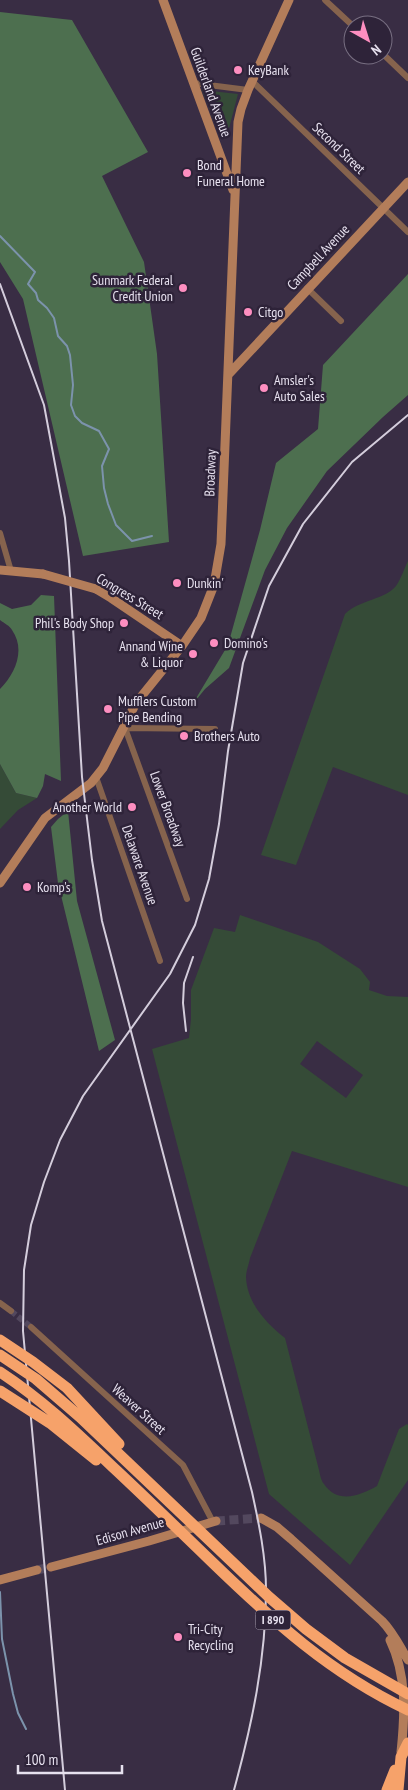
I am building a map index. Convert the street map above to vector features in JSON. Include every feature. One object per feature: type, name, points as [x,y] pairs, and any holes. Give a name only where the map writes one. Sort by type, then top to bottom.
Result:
[{"type":"highway","points":[[0,1340],[42,1369],[74,1395],[170,1502]]},
{"type":"highway","name":"I 890","points":[[0,1355],[66,1404],[264,1592],[306,1629],[366,1671],[408,1694]]},
{"type":"highway","name":"I 890","points":[[0,1372],[57,1415],[254,1602],[297,1640],[338,1670],[406,1709]]},
{"type":"highway","points":[[0,1390],[50,1423],[160,1512]]},
{"type":"highway","points":[[387,1790],[408,1743]]},
{"type":"highway","points":[[398,1790],[401,1757]]},
{"type":"street","name":"Broadway","points":[[0,883],[45,818],[96,777],[125,728],[136,703],[182,646],[201,618],[210,599],[222,544],[238,122],[250,86],[289,0]]},
{"type":"street","points":[[325,0],[343,17]]},
{"type":"street","name":"Guilderland Avenue","points":[[166,2],[193,84],[234,193]]},
{"type":"street","points":[[393,64],[408,78]]},
{"type":"street","points":[[193,84],[250,86]]},
{"type":"street","name":"Second Street","points":[[250,86],[408,232]]},
{"type":"street","name":"Campbell Avenue","points":[[228,374],[408,182]]},
{"type":"street","points":[[307,288],[341,321]]},
{"type":"street","points":[[0,533],[11,571]]},
{"type":"street","name":"Congress Street","points":[[0,570],[43,574],[96,589],[182,646]]},
{"type":"street","points":[[125,728],[215,729]]},
{"type":"street","name":"Lower Broadway","points":[[125,728],[187,899]]},
{"type":"street","name":"Delaware Avenue","points":[[96,777],[160,962]]},
{"type":"street","points":[[0,1303],[11,1310]]},
{"type":"street","name":"Weaver Street","points":[[31,1327],[183,1465],[214,1521]]},
{"type":"street","points":[[261,1518],[278,1527],[390,1629],[407,1659]]},
{"type":"street","name":"Edison Avenue","points":[[51,1567],[149,1541],[214,1521]]},
{"type":"street","points":[[0,1580],[37,1570]]},
{"type":"street","points":[[355,1598],[391,1640],[397,1656],[404,1702],[401,1757]]},
{"type":"green space","points":[[0,12],[72,20],[148,152],[102,176],[144,262],[157,354],[169,542],[83,556],[23,299],[0,262]]},
{"type":"green space","points":[[202,90],[238,94],[227,136],[221,137]]},
{"type":"green space","points":[[408,274],[408,395],[327,471],[287,528],[265,570],[229,668],[205,689],[192,705],[228,645],[260,530],[276,463],[318,429],[323,365]]},
{"type":"green space","points":[[408,561],[408,795],[333,767],[296,865],[261,855],[345,614],[351,609],[392,590],[398,583]]},
{"type":"green space","points":[[41,595],[54,596],[61,781],[45,774],[43,786],[37,798],[16,793],[0,764],[0,689],[14,669],[17,661],[18,646],[12,630],[0,620],[0,603],[12,609],[31,605]]},
{"type":"green space","points":[[0,764],[16,793],[37,798],[18,810],[0,829]]},
{"type":"green space","points":[[68,811],[77,901],[115,1040],[99,1051],[58,883],[51,827]]},
{"type":"green space","points":[[240,915],[318,942],[360,969],[370,982],[369,990],[387,996],[408,997],[408,1187],[292,1151],[250,1258],[246,1275],[247,1286],[254,1304],[271,1326],[285,1338],[321,1477],[323,1483],[330,1490],[336,1494],[350,1496],[377,1486],[399,1429],[408,1425],[408,1480],[350,1565],[269,1494],[152,1049],[189,1038],[191,990],[214,928],[235,932]],"holes":[[[317,1041],[363,1075],[346,1098],[300,1064]]]},
{"type":"waterway","points":[[0,236],[35,272],[28,284],[36,293],[38,300],[54,318],[58,336],[67,346],[70,355],[73,385],[71,405],[75,416],[82,423],[99,431],[109,449],[102,466],[104,488],[116,525],[132,541],[152,536]]},
{"type":"waterway","points":[[0,1592],[2,1639],[18,1713],[26,1729]]},
{"type":"tunnel","points":[[11,1311],[31,1327]]},
{"type":"tunnel","points":[[216,1521],[261,1518]]},
{"type":"tunnel","points":[[37,1570],[51,1567]]},
{"type":"railway","points":[[0,284],[44,405],[65,518],[82,777],[92,860],[102,921],[252,1492],[262,1541],[266,1590],[264,1641],[247,1741],[234,1790]]},
{"type":"railway","points":[[65,1790],[23,1331],[24,1270],[31,1225],[44,1182],[60,1140],[83,1096],[170,974],[195,925],[209,879],[243,663],[269,586],[303,524],[352,462],[408,415]]},
{"type":"railway","points":[[186,1031],[183,1003],[184,983],[193,957]]},
{"type":"place","name":"KeyBank","points":[[238,70]]},
{"type":"place","name":"Bond Funeral Home","points":[[187,173]]},
{"type":"place","name":"Sunmark Federal Credit Union","points":[[183,288]]},
{"type":"place","name":"Citgo","points":[[248,312]]},
{"type":"place","name":"Amsler's Auto Sales","points":[[264,388]]},
{"type":"place","name":"Dunkin'","points":[[177,583]]},
{"type":"place","name":"Phil's Body Shop","points":[[124,623]]},
{"type":"place","name":"Domino's","points":[[214,643]]},
{"type":"place","name":"Annand Wine & Liquor","points":[[193,654]]},
{"type":"place","name":"Mufflers Custom Pipe Bending","points":[[108,709]]},
{"type":"place","name":"Brothers Auto","points":[[184,736]]},
{"type":"place","name":"Another World","points":[[132,807]]},
{"type":"place","name":"Komp's","points":[[27,887]]},
{"type":"place","name":"Tri-City Recycling","points":[[178,1637]]}]
